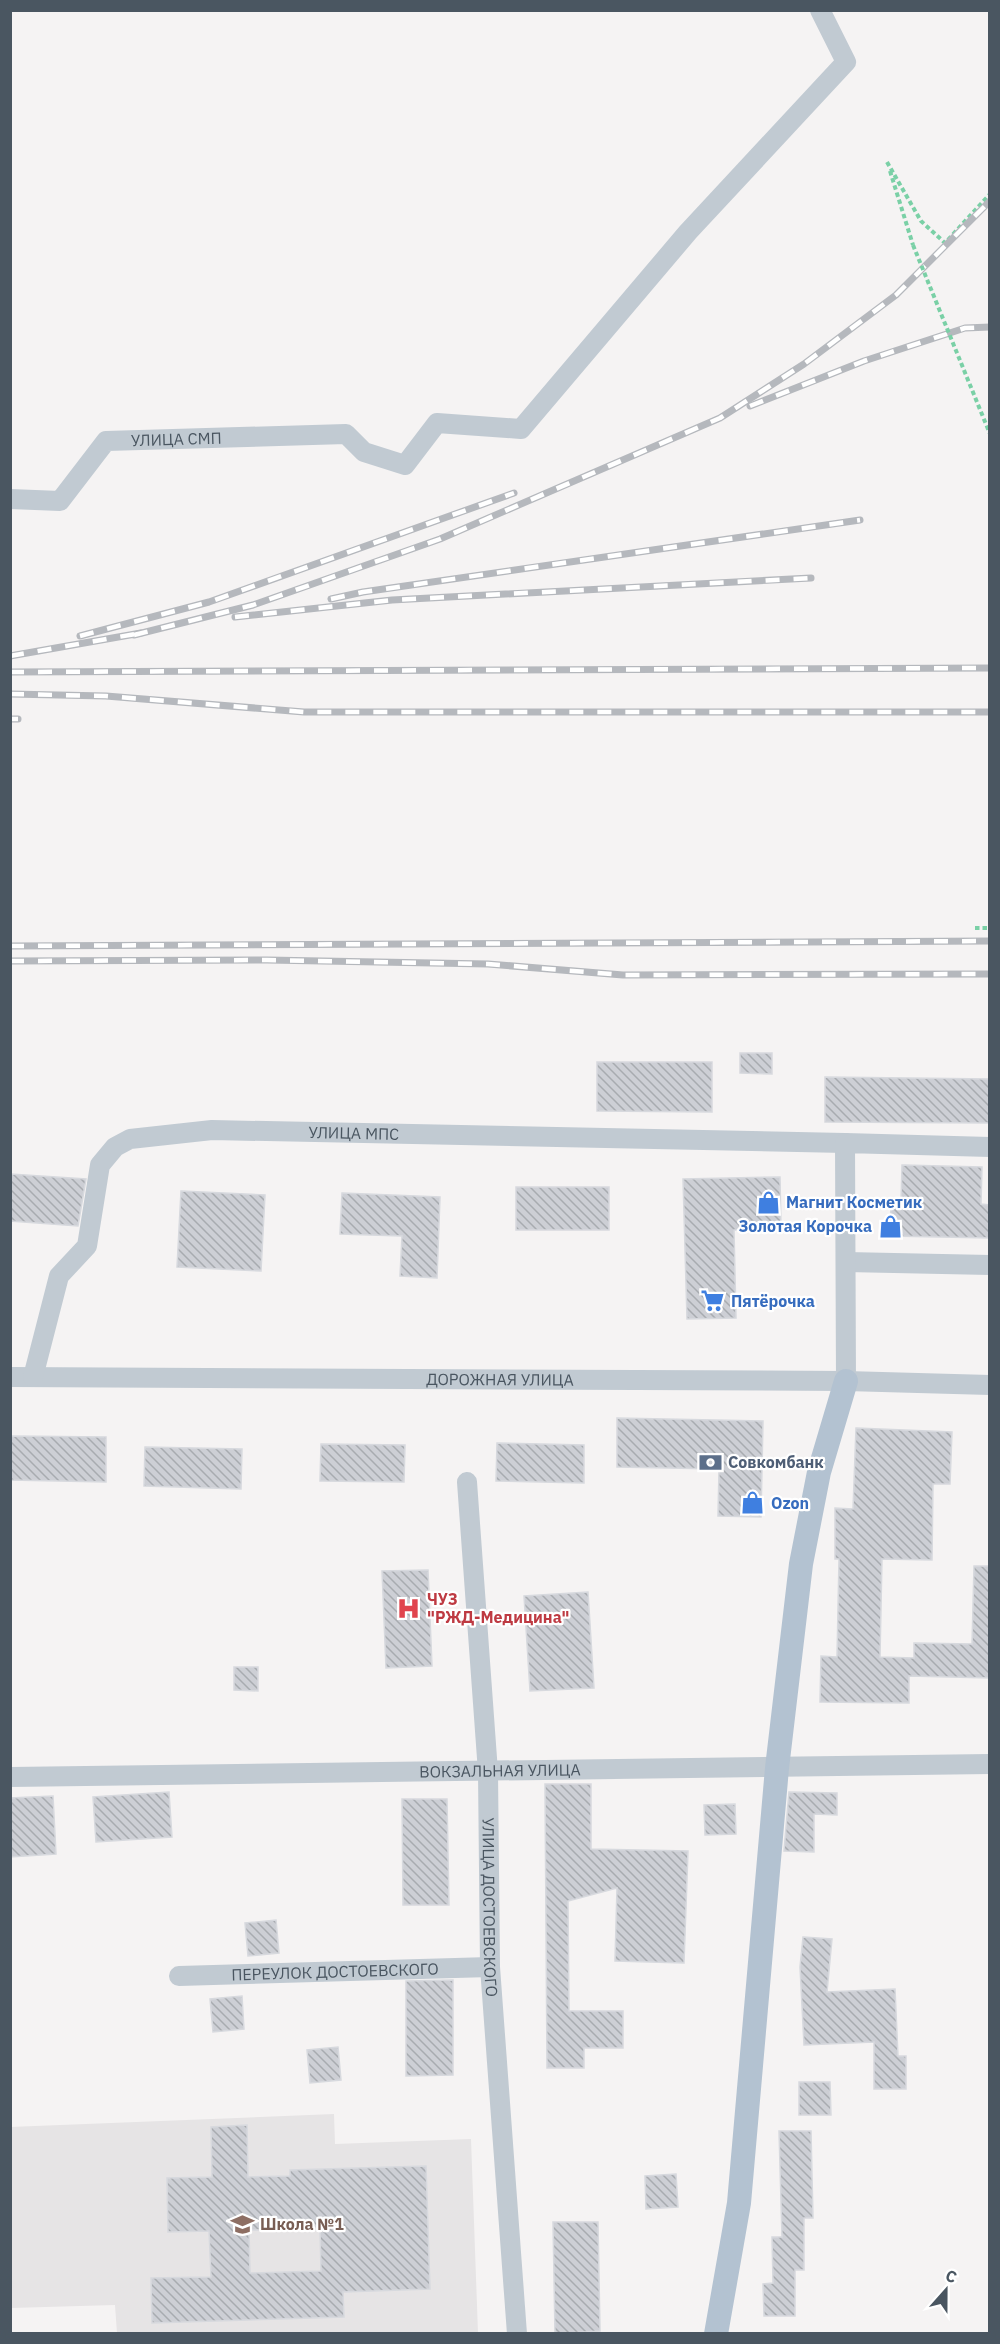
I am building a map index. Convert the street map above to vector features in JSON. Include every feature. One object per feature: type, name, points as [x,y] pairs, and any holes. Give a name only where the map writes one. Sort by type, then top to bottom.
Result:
[{"type":"main road","points":[[716,2334],[739,2203],[777,1768],[801,1564],[819,1472],[846,1381]]},
{"type":"street","name":"УЛИЦА СМП","points":[[10,499],[60,501],[106,441],[346,434],[364,452],[405,465],[437,423],[521,429],[688,232],[846,62],[820,10]]},
{"type":"street","name":"УЛИЦА МПС","points":[[33,1377],[59,1276],[87,1246],[100,1165],[115,1147],[130,1138],[212,1130],[990,1147]]},
{"type":"street","points":[[845,1143],[846,1381]]},
{"type":"street","points":[[846,1262],[990,1265]]},
{"type":"street","name":"ДОРОЖНАЯ УЛИЦА","points":[[10,1377],[846,1381],[990,1385]]},
{"type":"street","name":"УЛИЦА ДОСТОЕВСКОГО","points":[[467,1482],[488,1772],[490,1967],[517,2334]]},
{"type":"street","name":"ВОКЗАЛЬНАЯ УЛИЦА","points":[[10,1777],[990,1764]]},
{"type":"street","name":"ПЕРЕУЛОК ДОСТОЕВСКОГО","points":[[179,1976],[490,1967]]},
{"type":"path","points":[[990,194],[945,243],[921,221],[887,162],[913,245],[990,434]]},
{"type":"path","points":[[975,928],[990,928]]},
{"type":"shaded area","name":"Школа №1","points":[[334,2114],[335,2144],[471,2139],[478,2333],[117,2333],[115,2305],[11,2308],[10,2127]]},
{"type":"building","points":[[740,1053],[772,1053],[772,1074],[740,1073]]},
{"type":"building","points":[[597,1062],[712,1062],[712,1112],[597,1111]]},
{"type":"building","points":[[825,1077],[990,1079],[990,1123],[825,1122]]},
{"type":"building","points":[[902,1165],[982,1167],[981,1204],[990,1205],[990,1238],[890,1236],[891,1203],[901,1203]]},
{"type":"building","points":[[10,1174],[86,1179],[78,1226],[10,1221]]},
{"type":"building","points":[[780,1177],[781,1229],[734,1230],[736,1318],[687,1319],[683,1179]]},
{"type":"building","points":[[516,1187],[609,1187],[609,1230],[516,1230]]},
{"type":"building","points":[[181,1191],[265,1195],[261,1271],[177,1267]]},
{"type":"building","points":[[342,1193],[440,1197],[437,1278],[400,1276],[402,1236],[340,1234]]},
{"type":"building","points":[[617,1418],[763,1421],[761,1517],[718,1516],[719,1469],[617,1467]]},
{"type":"building","points":[[856,1428],[952,1432],[950,1484],[933,1484],[932,1560],[882,1559],[880,1657],[914,1658],[914,1643],[972,1644],[974,1566],[990,1566],[990,1678],[909,1676],[909,1703],[820,1702],[821,1656],[837,1657],[839,1559],[835,1559],[835,1508],[853,1509]]},
{"type":"building","points":[[10,1436],[106,1437],[106,1482],[10,1480]]},
{"type":"building","points":[[497,1443],[584,1445],[584,1483],[496,1481]]},
{"type":"building","points":[[321,1444],[405,1445],[404,1482],[320,1481]]},
{"type":"building","points":[[145,1447],[242,1449],[241,1489],[144,1486]]},
{"type":"building","points":[[428,1570],[432,1666],[386,1668],[382,1571]]},
{"type":"building","points":[[588,1592],[594,1688],[530,1691],[524,1596]]},
{"type":"building","points":[[234,1667],[258,1667],[258,1691],[234,1690]]},
{"type":"building","points":[[545,1784],[591,1784],[591,1849],[688,1851],[684,1963],[615,1961],[617,1888],[568,1901],[569,2011],[623,2011],[623,2048],[584,2048],[584,2068],[547,2068]]},
{"type":"building","points":[[169,1792],[172,1837],[96,1842],[93,1797]]},
{"type":"building","points":[[789,1792],[837,1793],[837,1815],[814,1814],[814,1852],[784,1851]]},
{"type":"building","points":[[53,1796],[56,1854],[10,1857],[10,1798]]},
{"type":"building","points":[[402,1799],[447,1799],[449,1905],[403,1905]]},
{"type":"building","points":[[735,1804],[736,1834],[705,1835],[704,1805]]},
{"type":"building","points":[[276,1920],[279,1953],[248,1956],[245,1923]]},
{"type":"building","points":[[803,1937],[832,1939],[827,1992],[895,1989],[898,2056],[906,2056],[906,2089],[874,2089],[874,2042],[804,2045],[800,1967]]},
{"type":"building","points":[[453,1980],[453,2075],[406,2076],[406,1981]]},
{"type":"building","points":[[242,1996],[244,2029],[213,2032],[210,1999]]},
{"type":"building","points":[[338,2047],[341,2080],[310,2083],[307,2050]]},
{"type":"building","points":[[799,2082],[830,2082],[831,2115],[799,2115]]},
{"type":"building","points":[[247,2125],[248,2177],[290,2176],[290,2170],[426,2166],[430,2289],[343,2292],[344,2317],[152,2323],[151,2278],[211,2277],[209,2231],[168,2232],[167,2178],[212,2177],[211,2127]],"holes":[[[320,2229],[321,2271],[250,2273],[249,2230]]]},
{"type":"building","points":[[779,2131],[811,2131],[813,2218],[804,2218],[804,2270],[795,2270],[795,2316],[764,2316],[763,2284],[773,2283],[772,2237],[782,2237]]},
{"type":"building","points":[[676,2174],[678,2207],[646,2209],[645,2176]]},
{"type":"building","points":[[553,2222],[598,2222],[600,2331],[555,2334]]},
{"type":"railway","points":[[134,635],[253,605],[440,539],[720,418],[804,364],[896,295],[990,201]]},
{"type":"railway","points":[[750,406],[864,361],[965,328],[990,327]]},
{"type":"railway","points":[[80,636],[209,602],[514,493]]},
{"type":"railway","points":[[331,599],[363,592],[860,520]]},
{"type":"railway","points":[[235,617],[392,600],[811,578]]},
{"type":"railway","points":[[10,656],[141,633]]},
{"type":"railway","points":[[10,672],[990,668]]},
{"type":"railway","points":[[10,694],[106,696],[304,712],[990,712]]},
{"type":"railway","points":[[10,719],[18,719]]},
{"type":"railway","points":[[10,946],[990,941]]},
{"type":"railway","points":[[10,961],[267,960],[488,964],[623,975],[990,974]]},
{"type":"place","name":"Магнит Косметик","points":[[768,1202]]},
{"type":"place","name":"Золотая Корочка","points":[[890,1226]]},
{"type":"place","name":"Пятёрочка","points":[[713,1301]]},
{"type":"place","name":"Совкомбанк","points":[[710,1462]]},
{"type":"place","name":"Ozon","points":[[753,1503]]},
{"type":"place","name":"ЧУЗ \"РЖД-Медицина\"","points":[[409,1608]]},
{"type":"place","name":"Школа №1","points":[[242,2224]]}]
